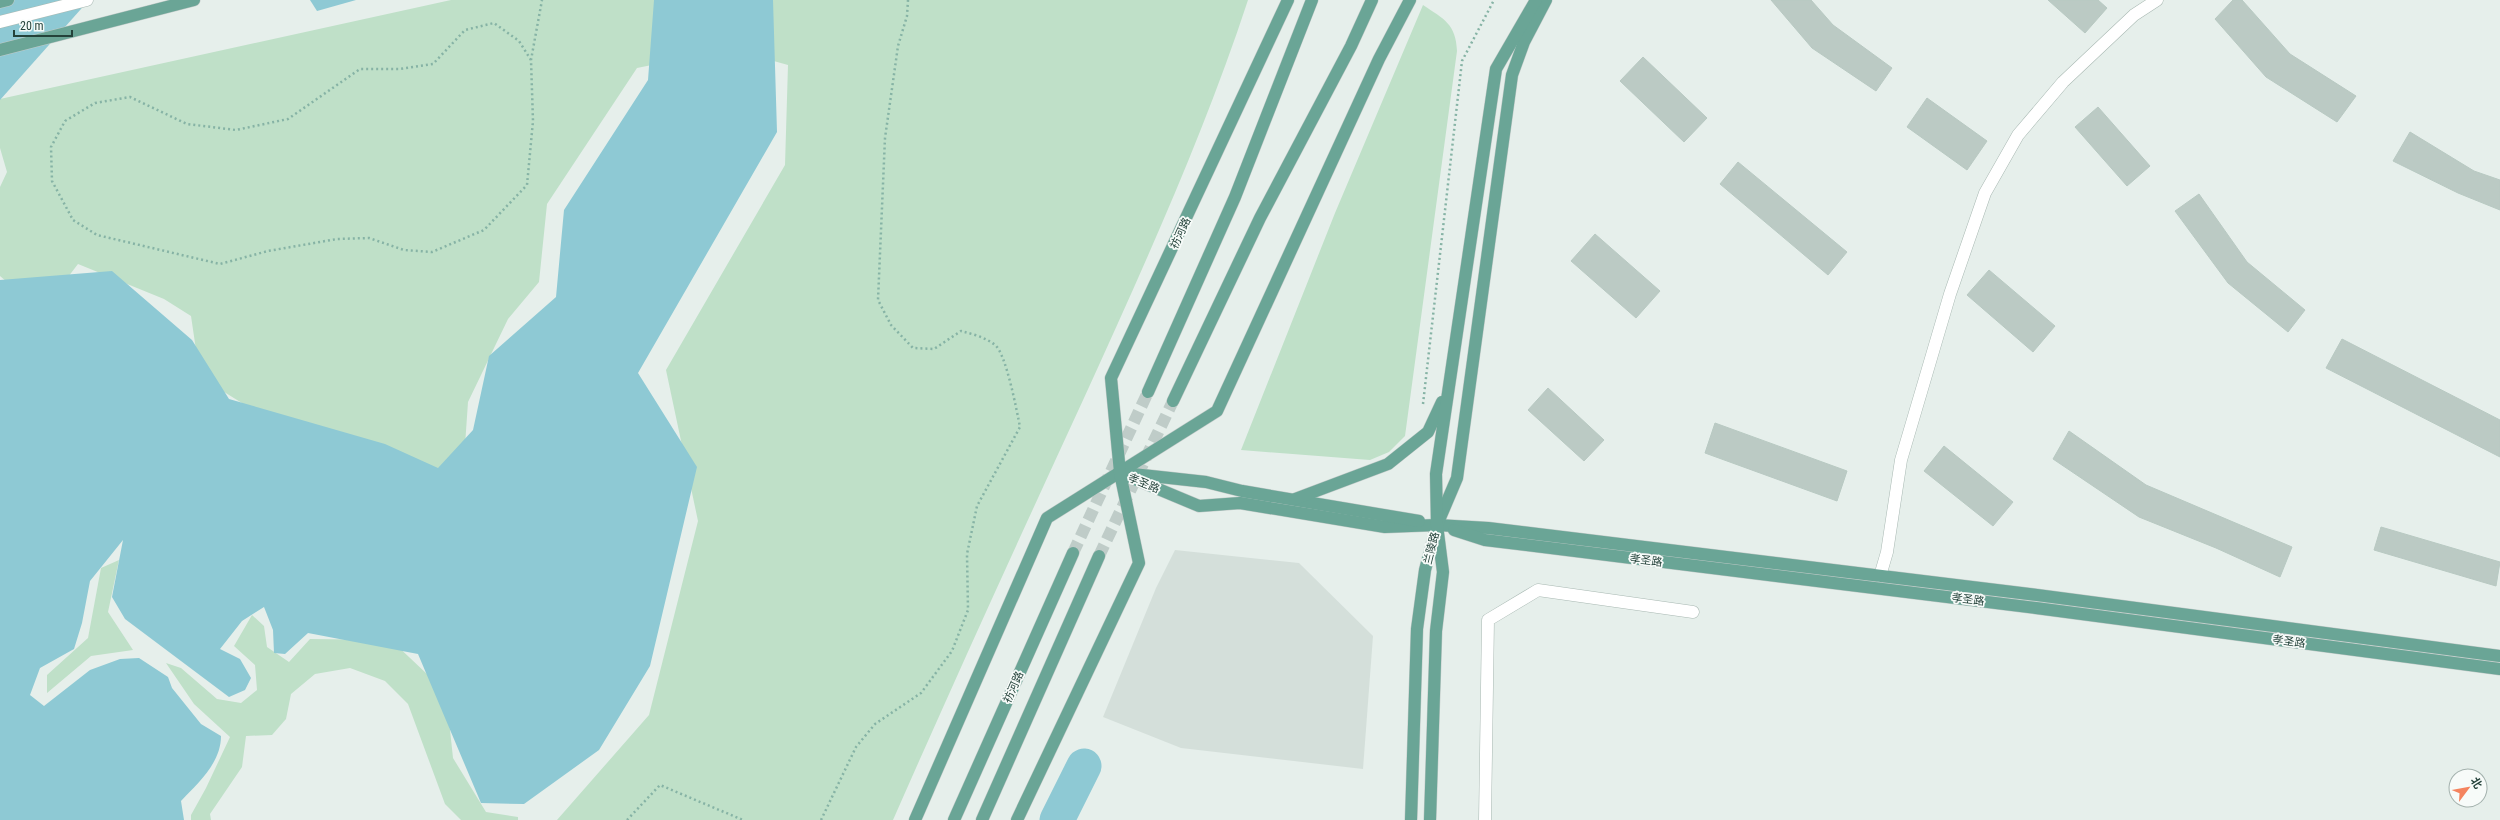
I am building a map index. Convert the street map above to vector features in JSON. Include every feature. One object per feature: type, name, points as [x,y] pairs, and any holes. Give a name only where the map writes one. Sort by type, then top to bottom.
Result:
[{"type":"main road","points":[[0,2],[8,0]]},
{"type":"main road","points":[[0,50],[194,0]]},
{"type":"main road","name":"祊河路","points":[[1018,820],[1139,563],[1120,473],[1111,378],[1288,0]]},
{"type":"main road","points":[[1148,392],[1235,198],[1312,0]]},
{"type":"main road","points":[[1172,400],[1260,218],[1351,46],[1372,0]]},
{"type":"main road","points":[[1436,524],[1436,474],[1496,69],[1536,0]]},
{"type":"main road","points":[[1436,524],[1457,478],[1512,75],[1524,42],[1546,0]]},
{"type":"main road","points":[[915,820],[1047,518],[1217,411],[1379,59],[1408,2]]},
{"type":"main road","points":[[1294,499],[1388,464],[1428,432],[1448,390]]},
{"type":"main road","name":"孝圣路","points":[[1120,473],[1206,482],[1436,524],[1488,528],[1880,576],[2500,656]]},
{"type":"main road","name":"孝圣路","points":[[1120,473],[1200,506],[1240,503],[1385,528],[1436,524],[1485,540],[2044,609],[2500,670]]},
{"type":"main road","name":"兰陵路","points":[[1411,820],[1418,629],[1425,570],[1436,524]]},
{"type":"main road","name":"兰陵路","points":[[1430,820],[1436,630],[1443,572],[1436,524]]},
{"type":"main road","name":"祊河路","points":[[954,820],[1073,553]]},
{"type":"main road","points":[[982,820],[1099,556]]},
{"type":"street","points":[[0,22],[87,0]]},
{"type":"street","points":[[1880,576],[1888,545],[1901,460],[1950,294],[1985,193],[2018,135],[2063,82],[2134,15],[2157,0]]},
{"type":"street","points":[[1485,820],[1488,620],[1538,590],[1693,612]]},
{"type":"path","points":[[531,60],[519,41],[494,23],[465,30],[433,64],[399,69],[360,69],[288,119],[236,130],[187,124],[130,97],[95,102],[65,121],[51,146],[52,181],[73,220],[97,235],[220,264],[268,251],[338,240],[369,238],[404,250],[432,252],[484,230],[527,185],[533,121],[531,60],[542,0]]},
{"type":"path","points":[[821,820],[856,747],[875,724],[921,693],[952,651],[968,610],[967,554],[976,506],[1020,427],[1012,388],[997,346],[984,338],[960,331],[934,349],[913,348],[891,325],[878,300],[880,222],[885,138],[898,46],[906,16],[908,0]]},
{"type":"path","points":[[1422,410],[1462,61],[1494,0]]},
{"type":"path","points":[[627,820],[660,784],[743,820]]},
{"type":"shaded area","points":[[1175,550],[1299,563],[1373,636],[1363,769],[1181,748],[1103,717],[1156,588]]},
{"type":"green space","points":[[451,0],[1248,0],[1212,102],[1150,251],[893,820],[557,820],[649,715],[698,521],[666,370],[785,165],[788,65],[731,49],[637,68],[547,204],[539,282],[508,319],[468,402],[464,460],[440,483],[319,451],[200,377],[191,316],[164,299],[78,264],[58,290],[33,304],[0,276],[0,187],[7,172],[0,148],[0,99]]},
{"type":"green space","points":[[1423,5],[1448,23],[1454,34],[1457,51],[1405,436],[1389,452],[1370,460],[1241,450],[1335,213]]},
{"type":"green space","points":[[119,560],[108,612],[133,650],[91,656],[47,693],[47,675],[88,638],[101,568]]},
{"type":"green space","points":[[252,615],[264,626],[267,647],[289,662],[310,639],[391,640],[446,692],[453,758],[486,812],[518,817],[518,820],[461,820],[445,804],[408,704],[385,681],[350,668],[315,674],[291,694],[286,719],[272,735],[246,736],[242,767],[210,814],[211,820],[191,820],[191,815],[206,788],[230,737],[194,704],[166,663],[181,668],[217,699],[241,703],[257,690],[255,665],[234,646]]},
{"type":"water","points":[[0,0],[89,0],[0,100]]},
{"type":"water","points":[[310,0],[356,0],[317,11]]},
{"type":"water","points":[[654,0],[773,0],[777,132],[638,373],[697,467],[650,666],[599,750],[524,804],[481,803],[418,654],[308,633],[285,654],[274,653],[273,630],[264,607],[242,621],[220,649],[240,659],[251,678],[245,690],[229,697],[125,619],[112,597],[123,540],[90,581],[82,623],[74,649],[40,668],[30,695],[44,706],[90,670],[120,659],[139,658],[168,677],[172,688],[201,724],[221,736],[217,755],[207,772],[181,801],[184,820],[0,820],[0,280],[112,271],[192,340],[229,399],[385,444],[438,468],[473,430],[489,356],[556,297],[564,210],[648,80]]},
{"type":"building","points":[[1771,0],[1811,0],[1833,25],[1892,68],[1876,91],[1812,48]]},
{"type":"building","points":[[2048,0],[2098,0],[2107,8],[2085,33]]},
{"type":"building","points":[[2233,0],[2242,0],[2290,54],[2356,96],[2337,122],[2266,77],[2215,19]]},
{"type":"building","points":[[1643,57],[1707,118],[1684,142],[1620,81]]},
{"type":"building","points":[[1927,98],[1987,141],[1967,170],[1907,127]]},
{"type":"building","points":[[2098,107],[2150,166],[2127,186],[2075,127]]},
{"type":"building","points":[[2410,132],[2474,171],[2500,180],[2500,210],[2458,193],[2393,161]]},
{"type":"building","points":[[1738,162],[1847,252],[1828,275],[1720,184]]},
{"type":"building","points":[[2199,194],[2247,262],[2305,310],[2288,332],[2228,283],[2175,211]]},
{"type":"building","points":[[1595,234],[1660,291],[1636,318],[1571,261]]},
{"type":"building","points":[[1989,270],[2055,326],[2033,352],[1967,295]]},
{"type":"building","points":[[2342,339],[2500,420],[2500,457],[2326,368]]},
{"type":"building","points":[[1548,388],[1604,440],[1584,461],[1528,410]]},
{"type":"building","points":[[1715,423],[1847,471],[1837,501],[1705,453]]},
{"type":"building","points":[[2069,431],[2146,485],[2292,547],[2280,577],[2216,548],[2139,517],[2053,459]]},
{"type":"building","points":[[1944,446],[2013,502],[1993,526],[1924,471]]},
{"type":"building","points":[[2381,527],[2500,562],[2496,586],[2374,550]]},
{"type":"waterway","points":[[1057,820],[1084,766]]},
{"type":"tunnel","points":[[1073,553],[1148,392]]},
{"type":"tunnel","points":[[1099,556],[1173,401]]}]
